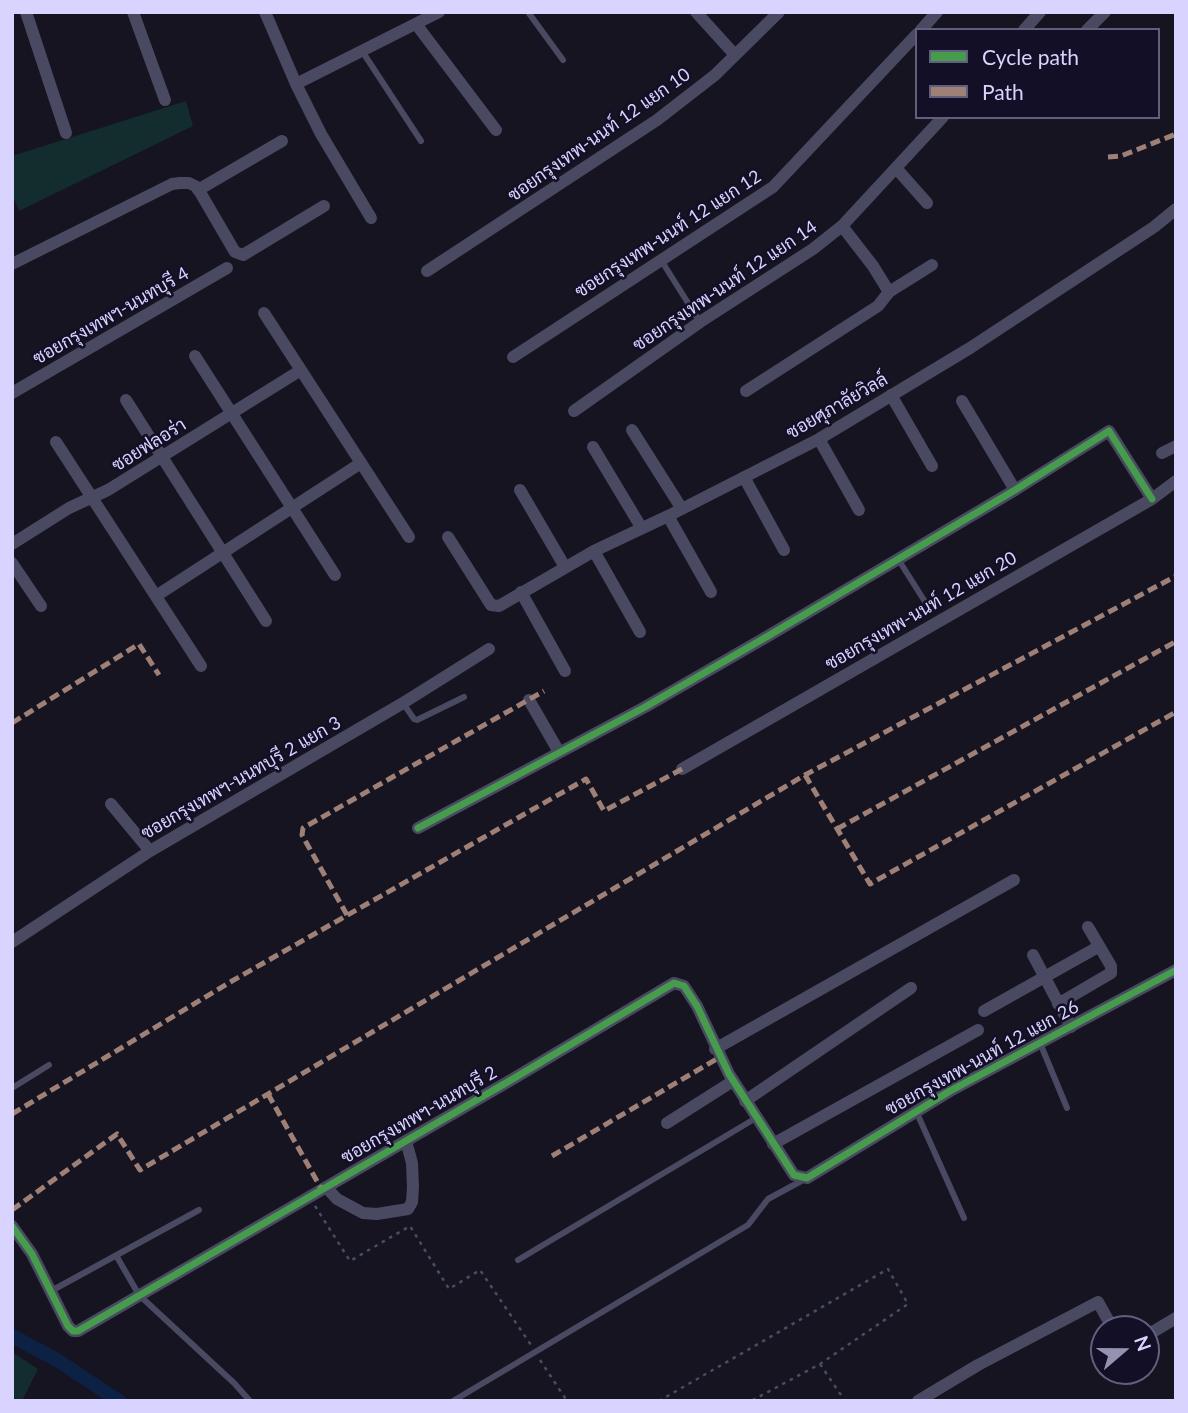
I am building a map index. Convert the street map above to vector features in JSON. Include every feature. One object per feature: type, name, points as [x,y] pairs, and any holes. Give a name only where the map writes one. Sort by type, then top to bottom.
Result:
[{"type":"street","points":[[26,12],[66,134]]},
{"type":"street","points":[[133,12],[165,100]]},
{"type":"street","points":[[265,12],[321,134],[371,218]]},
{"type":"street","points":[[296,84],[439,12]]},
{"type":"street","points":[[696,12],[735,55]]},
{"type":"street","name":"ซอยกรุงเทพ-นนท์ 12 แยก 10","points":[[427,271],[657,120],[715,75],[779,12]]},
{"type":"street","points":[[922,28],[937,12]]},
{"type":"street","points":[[1026,28],[1040,12]]},
{"type":"street","points":[[1089,28],[1105,12]]},
{"type":"street","points":[[416,24],[496,130]]},
{"type":"street","name":"ซอยกรุงเทพ-นนท์ 12 แยก 12","points":[[513,357],[773,187],[915,36]]},
{"type":"street","name":"ซอยกรุงเทพ-นนท์ 12 แยก 14","points":[[574,411],[700,322],[813,250],[842,226],[941,119]]},
{"type":"street","points":[[198,190],[282,141]]},
{"type":"street","points":[[896,168],[927,203]]},
{"type":"street","points":[[12,264],[172,184],[189,183],[198,190],[235,252],[243,255],[324,206]]},
{"type":"street","name":"ซอยศุภาลัยวิลล์","points":[[448,537],[491,605],[499,606],[594,551],[819,439],[970,348],[1154,227],[1176,209]]},
{"type":"street","points":[[842,226],[889,292]]},
{"type":"street","points":[[746,391],[878,306],[889,292],[932,265]]},
{"type":"street","name":"ซอยกรุงเทพฯ-นนทบุรี 4","points":[[12,393],[227,268]]},
{"type":"street","points":[[264,313],[409,537]]},
{"type":"street","points":[[195,356],[335,575]]},
{"type":"street","name":"ซอยฟลอร่า","points":[[15,538],[108,490],[301,370]]},
{"type":"street","points":[[891,395],[932,466]]},
{"type":"street","points":[[126,400],[266,621]]},
{"type":"street","points":[[962,401],[1015,490]]},
{"type":"street","points":[[632,430],[682,509]]},
{"type":"street","points":[[418,828],[768,636],[1015,490],[1109,431],[1152,499]]},
{"type":"street","points":[[819,439],[859,510]]},
{"type":"street","points":[[56,442],[201,666]]},
{"type":"street","points":[[1162,453],[1176,446]]},
{"type":"street","points":[[593,447],[641,527]]},
{"type":"street","points":[[156,596],[361,463]]},
{"type":"street","points":[[744,477],[784,550]]},
{"type":"street","name":"ซอยกรุงเทพ-นนท์ 12 แยก 20","points":[[681,769],[1152,499],[1176,481]]},
{"type":"street","points":[[520,490],[565,567]]},
{"type":"street","points":[[668,516],[711,592]]},
{"type":"street","points":[[594,551],[640,632]]},
{"type":"street","points":[[12,563],[41,606]]},
{"type":"street","points":[[521,592],[565,671]]},
{"type":"street","name":"ซอยกรุงเทพฯ-นนทบุรี 2 แยก 3","points":[[12,942],[150,851],[403,703],[489,649]]},
{"type":"street","points":[[529,700],[559,752]]},
{"type":"street","points":[[111,804],[150,851]]},
{"type":"street","points":[[715,1049],[1014,880]]},
{"type":"street","points":[[1058,1004],[1110,975],[1111,967],[1088,927]]},
{"type":"street","points":[[984,1011],[1098,947]]},
{"type":"street","points":[[1033,955],[1071,1027]]},
{"type":"street","name":"ซอยกรุงเทพ-นนท์ 12 แยก 26","points":[[807,1178],[916,1111],[1176,970]]},
{"type":"street","name":"ซอยกรุงเทพฯ-นนทบุรี 2","points":[[12,1226],[32,1254],[68,1325],[76,1331],[674,983],[684,986],[697,1006],[715,1049],[733,1081],[794,1175],[807,1178]]},
{"type":"street","points":[[745,1101],[911,988]]},
{"type":"street","points":[[773,1144],[978,1030]]},
{"type":"street","points":[[667,1124],[733,1081]]},
{"type":"street","points":[[326,1187],[337,1199],[363,1213],[377,1214],[408,1209],[412,1202],[413,1187],[412,1163],[406,1141]]},
{"type":"street","points":[[918,1401],[978,1365],[1098,1302],[1105,1315]]},
{"type":"street","points":[[1160,1328],[1176,1318]]},
{"type":"lane","points":[[528,12],[563,60]]},
{"type":"lane","points":[[362,51],[421,141]]},
{"type":"lane","points":[[661,260],[700,322]]},
{"type":"lane","points":[[898,559],[929,608]]},
{"type":"lane","points":[[403,703],[417,720],[464,697]]},
{"type":"lane","points":[[1040,1043],[1067,1108]]},
{"type":"lane","points":[[12,1088],[49,1065]]},
{"type":"lane","points":[[916,1111],[964,1219]]},
{"type":"lane","points":[[518,1260],[756,1118]]},
{"type":"lane","points":[[453,1401],[748,1225],[768,1199],[807,1178]]},
{"type":"lane","points":[[51,1291],[200,1210]]},
{"type":"lane","points":[[117,1257],[139,1295],[234,1382],[250,1401]]},
{"type":"path","points":[[310,1197],[351,1261],[410,1226],[449,1289],[480,1270],[567,1401]]},
{"type":"path","points":[[659,1401],[888,1269],[908,1304],[820,1364],[751,1401]]},
{"type":"path","points":[[820,1364],[845,1401]]},
{"type":"green space","points":[[186,101],[193,126],[19,211],[12,194],[12,156]]},
{"type":"green space","points":[[12,1352],[38,1369],[22,1401],[12,1401]]},
{"type":"waterway","points":[[12,1336],[57,1360],[119,1401]]},
{"type":"marked path","points":[[1108,157],[1121,156],[1176,134]]},
{"type":"marked path","points":[[12,1210],[117,1134],[140,1170],[805,775],[1176,576]]},
{"type":"marked path","points":[[837,829],[1175,642]]},
{"type":"marked path","points":[[12,723],[139,644],[159,675]]},
{"type":"marked path","points":[[347,915],[302,835],[303,828],[544,691]]},
{"type":"marked path","points":[[805,775],[870,884],[1176,712]]},
{"type":"marked path","points":[[12,1114],[232,981],[586,779],[604,811],[682,769]]},
{"type":"marked path","points":[[552,1156],[720,1057]]},
{"type":"marked path","points":[[268,1094],[322,1190]]},
{"type":"cycle path","points":[[418,828],[645,707],[1015,490],[1109,431],[1152,499]]},
{"type":"cycle path","points":[[12,1226],[32,1254],[68,1326],[73,1331],[78,1331],[674,983],[684,986],[697,1006],[729,1074],[794,1175],[807,1178],[950,1091],[1176,970]]}]
